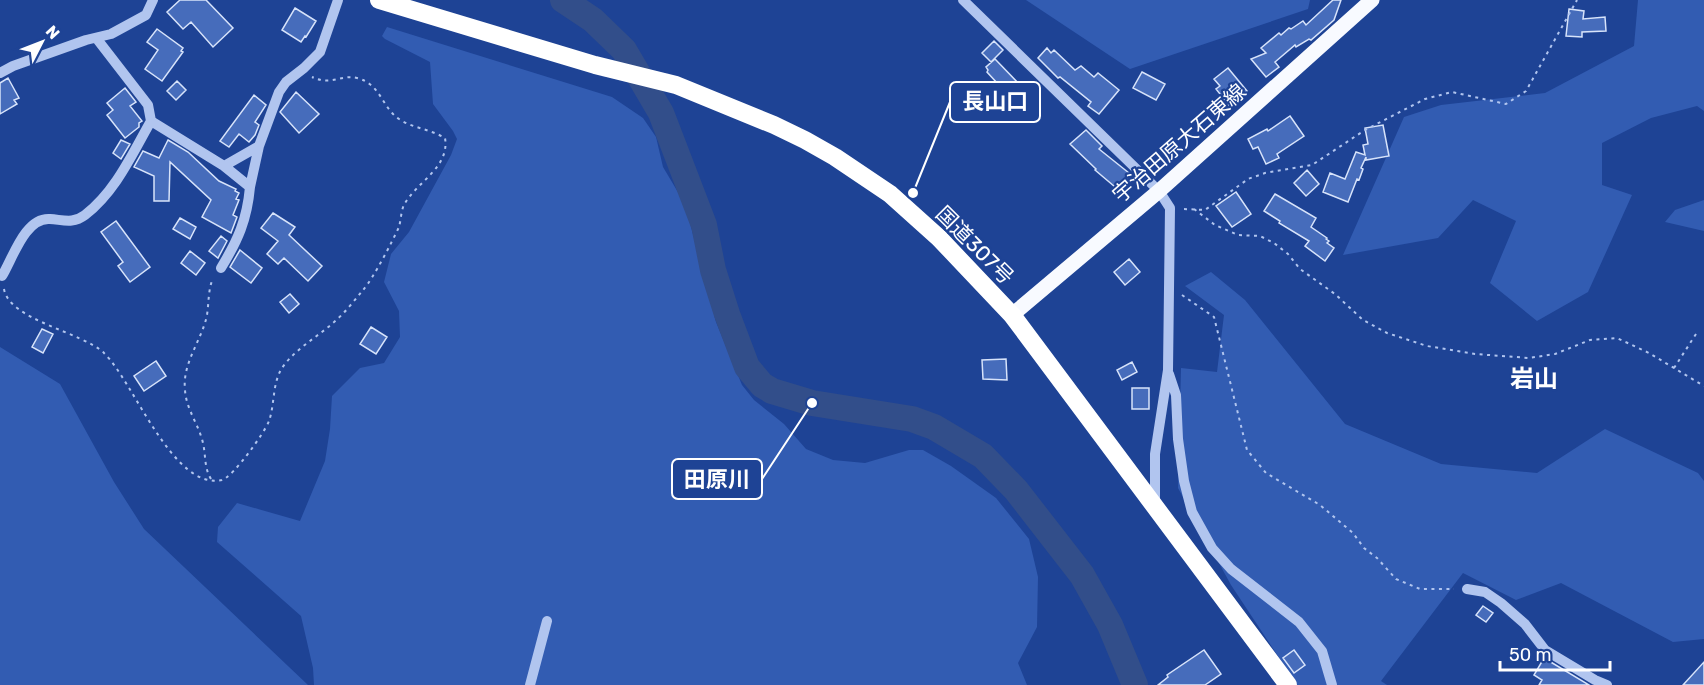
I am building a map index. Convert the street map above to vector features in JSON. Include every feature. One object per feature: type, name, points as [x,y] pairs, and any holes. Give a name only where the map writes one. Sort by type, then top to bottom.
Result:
[{"type":"highway","name":"国道307号","points":[[379,0],[595,65],[676,85],[774,125],[836,157],[890,194],[939,238],[1012,315],[1288,685]]},
{"type":"main road","name":"宇治田原大石東線","points":[[1012,315],[1159,191],[1372,0]]},
{"type":"street","points":[[0,73],[13,66],[86,40],[111,34],[146,15],[153,0]]},
{"type":"street","points":[[220,268],[233,249],[246,219],[259,146],[279,92],[286,82],[320,52],[338,0]]},
{"type":"street","points":[[963,0],[1159,191],[1170,208],[1168,370],[1155,454],[1155,507]]},
{"type":"street","points":[[2,276],[27,230],[34,223],[47,219],[73,221],[84,215],[105,196],[114,185],[151,121],[148,105],[97,39]]},
{"type":"street","points":[[151,121],[224,165],[250,187]]},
{"type":"street","points":[[224,165],[259,146]]},
{"type":"street","points":[[1168,370],[1176,395],[1178,439],[1184,481],[1192,512],[1212,548],[1230,569],[1299,622],[1322,651],[1332,685]]},
{"type":"street","points":[[1467,589],[1485,592],[1525,624],[1545,650],[1607,685]]},
{"type":"street","points":[[530,685],[547,621]]},
{"type":"path","points":[[1170,208],[1205,210],[1248,179],[1265,173],[1312,165],[1365,130],[1425,99],[1452,92],[1506,104],[1526,91],[1577,0]]},
{"type":"path","points":[[2,276],[5,294],[15,308],[104,353],[121,374],[170,452],[185,469],[202,478],[222,480],[237,470],[269,421],[281,369],[312,338],[334,322],[365,288],[399,226],[404,205],[442,160],[447,149],[445,138],[433,131],[398,119],[380,92],[367,83],[356,77],[326,82],[313,78],[304,68]]},
{"type":"path","points":[[1194,209],[1215,225],[1238,235],[1260,236],[1274,243],[1288,254],[1300,269],[1335,294],[1363,320],[1387,333],[1427,346],[1475,354],[1529,358],[1555,354],[1590,340],[1617,338],[1649,353],[1704,387]]},
{"type":"path","points":[[211,479],[206,467],[201,436],[184,392],[185,378],[205,324],[210,287],[220,268]]},
{"type":"path","points":[[1170,286],[1214,317],[1247,450],[1266,473],[1320,505],[1353,532],[1364,548],[1377,558],[1396,579],[1420,589],[1467,589]]},
{"type":"path","points":[[1674,368],[1696,334]]},
{"type":"shaded area","points":[[1026,0],[1310,0],[1308,9],[1130,69]]},
{"type":"shaded area","points":[[1638,0],[1704,0],[1704,111],[1697,106],[1651,118],[1602,143],[1602,185],[1632,195],[1588,292],[1537,321],[1490,283],[1516,221],[1473,200],[1438,238],[1343,255],[1404,117],[1441,105],[1545,93],[1634,46]]},
{"type":"shaded area","points":[[387,27],[612,97],[643,118],[656,137],[663,167],[685,204],[716,322],[742,385],[754,400],[784,424],[806,449],[833,460],[865,463],[909,450],[923,450],[951,466],[996,498],[1029,539],[1038,577],[1037,627],[1018,663],[1027,685],[314,685],[313,668],[301,616],[217,542],[218,527],[237,503],[300,521],[325,461],[332,396],[360,368],[384,363],[400,337],[399,311],[384,282],[391,254],[409,232],[451,155],[457,139],[433,104],[430,62],[385,39],[382,36]]},
{"type":"shaded area","points":[[1704,200],[1704,231],[1665,222],[1675,210]]},
{"type":"shaded area","points":[[1211,272],[1245,300],[1345,424],[1441,464],[1537,473],[1605,429],[1698,473],[1704,481],[1704,639],[1673,642],[1561,583],[1516,600],[1463,573],[1381,681],[1387,685],[1297,685],[1231,585],[1178,488],[1181,368],[1217,372],[1224,315],[1185,286]]},
{"type":"shaded area","points":[[0,347],[60,384],[114,482],[144,529],[308,685],[0,685]]},
{"type":"building","points":[[180,0],[206,0],[233,28],[213,47],[191,22],[183,29],[167,12]]},
{"type":"building","points":[[1333,0],[1341,0],[1334,20],[1311,40],[1296,47],[1295,45],[1275,62],[1279,67],[1266,77],[1251,59],[1266,53],[1261,48],[1279,33],[1281,35],[1303,21],[1306,25]]},
{"type":"building","points":[[295,8],[316,21],[301,42],[282,30]]},
{"type":"building","points":[[1569,9],[1584,11],[1583,19],[1605,17],[1606,31],[1582,32],[1582,37],[1566,36]]},
{"type":"building","points":[[157,29],[183,48],[181,51],[183,52],[162,81],[145,69],[158,50],[147,42]]},
{"type":"building","points":[[994,41],[1003,50],[991,62],[982,53]]},
{"type":"building","points":[[1047,48],[1051,53],[1054,50],[1075,70],[1081,66],[1094,77],[1098,73],[1119,90],[1099,114],[1088,106],[1091,102],[1060,77],[1058,78],[1038,58]]},
{"type":"building","points":[[995,59],[1022,87],[1025,85],[1034,95],[1016,110],[995,87],[998,84],[987,72],[986,67]]},
{"type":"building","points":[[1228,68],[1247,91],[1231,108],[1216,89],[1220,86],[1214,79]]},
{"type":"building","points":[[1142,72],[1165,84],[1156,100],[1133,88]]},
{"type":"building","points":[[8,78],[19,98],[14,100],[17,104],[0,114],[0,83]]},
{"type":"building","points":[[177,81],[186,90],[176,100],[167,91]]},
{"type":"building","points":[[125,88],[136,102],[130,106],[142,121],[139,127],[125,138],[107,115],[113,110],[107,103]]},
{"type":"building","points":[[296,92],[319,114],[299,133],[280,112]]},
{"type":"building","points":[[254,95],[266,105],[255,122],[259,125],[255,135],[249,142],[239,134],[229,147],[220,141]]},
{"type":"building","points":[[1290,116],[1304,136],[1277,154],[1279,158],[1266,164],[1258,147],[1253,149],[1248,139],[1267,129],[1268,131]]},
{"type":"building","points":[[1383,125],[1389,156],[1366,160],[1366,157],[1359,180],[1357,179],[1348,202],[1323,192],[1330,173],[1345,179],[1356,152],[1365,155],[1363,145],[1368,144],[1365,128]]},
{"type":"building","points":[[1086,130],[1102,146],[1099,149],[1134,177],[1121,192],[1070,144]]},
{"type":"building","points":[[121,140],[130,144],[121,159],[113,153]]},
{"type":"building","points":[[168,140],[188,152],[219,181],[236,189],[235,191],[239,193],[236,199],[239,200],[233,215],[237,217],[231,233],[202,217],[211,200],[170,162],[169,201],[154,201],[154,176],[134,167],[143,151],[159,158]]},
{"type":"building","points":[[1307,170],[1319,184],[1306,196],[1294,183]]},
{"type":"building","points":[[1236,192],[1251,214],[1232,227],[1216,206]]},
{"type":"building","points":[[1275,194],[1316,218],[1311,227],[1327,238],[1329,241],[1327,243],[1334,248],[1325,261],[1305,246],[1309,241],[1264,211]]},
{"type":"building","points":[[273,213],[295,227],[289,235],[322,266],[308,281],[284,258],[278,264],[267,254],[278,241],[261,228]]},
{"type":"building","points":[[180,218],[196,227],[190,239],[173,229]]},
{"type":"building","points":[[116,221],[150,267],[130,282],[118,266],[123,262],[101,232]]},
{"type":"building","points":[[221,236],[227,241],[218,258],[209,251]]},
{"type":"building","points":[[240,250],[262,268],[251,283],[230,267]]},
{"type":"building","points":[[190,251],[205,263],[196,275],[181,263]]},
{"type":"building","points":[[1129,259],[1140,272],[1125,285],[1114,272]]},
{"type":"building","points":[[290,294],[299,304],[289,313],[280,302]]},
{"type":"building","points":[[371,327],[387,337],[376,354],[360,344]]},
{"type":"building","points":[[42,329],[53,334],[43,353],[32,347]]},
{"type":"building","points":[[1006,359],[1007,380],[983,379],[982,360]]},
{"type":"building","points":[[156,361],[166,376],[144,391],[134,376]]},
{"type":"building","points":[[1132,362],[1137,372],[1122,380],[1117,370]]},
{"type":"building","points":[[1132,388],[1149,388],[1149,409],[1132,409]]},
{"type":"building","points":[[1483,606],[1493,613],[1486,622],[1476,615]]},
{"type":"building","points":[[1204,650],[1221,674],[1205,685],[1158,685],[1168,677],[1167,675]]},
{"type":"building","points":[[1294,650],[1305,665],[1294,673],[1283,658]]},
{"type":"building","points":[[1544,658],[1589,685],[1539,685],[1542,680],[1534,675]]},
{"type":"building","points":[[1704,662],[1704,685],[1683,685]]},
{"type":"waterway","points":[[563,0],[593,20],[624,50],[661,113],[704,225],[713,270],[727,314],[747,367],[762,385],[772,391],[812,403],[912,419],[934,427],[983,456],[1016,490],[1082,575],[1110,625],[1135,685]]},
{"type":"place","name":"長山口","points":[[913,193]]},
{"type":"place","name":"田原川","points":[[812,403]]},
{"type":"district","name":"岩山","points":[[1534,379]]}]
